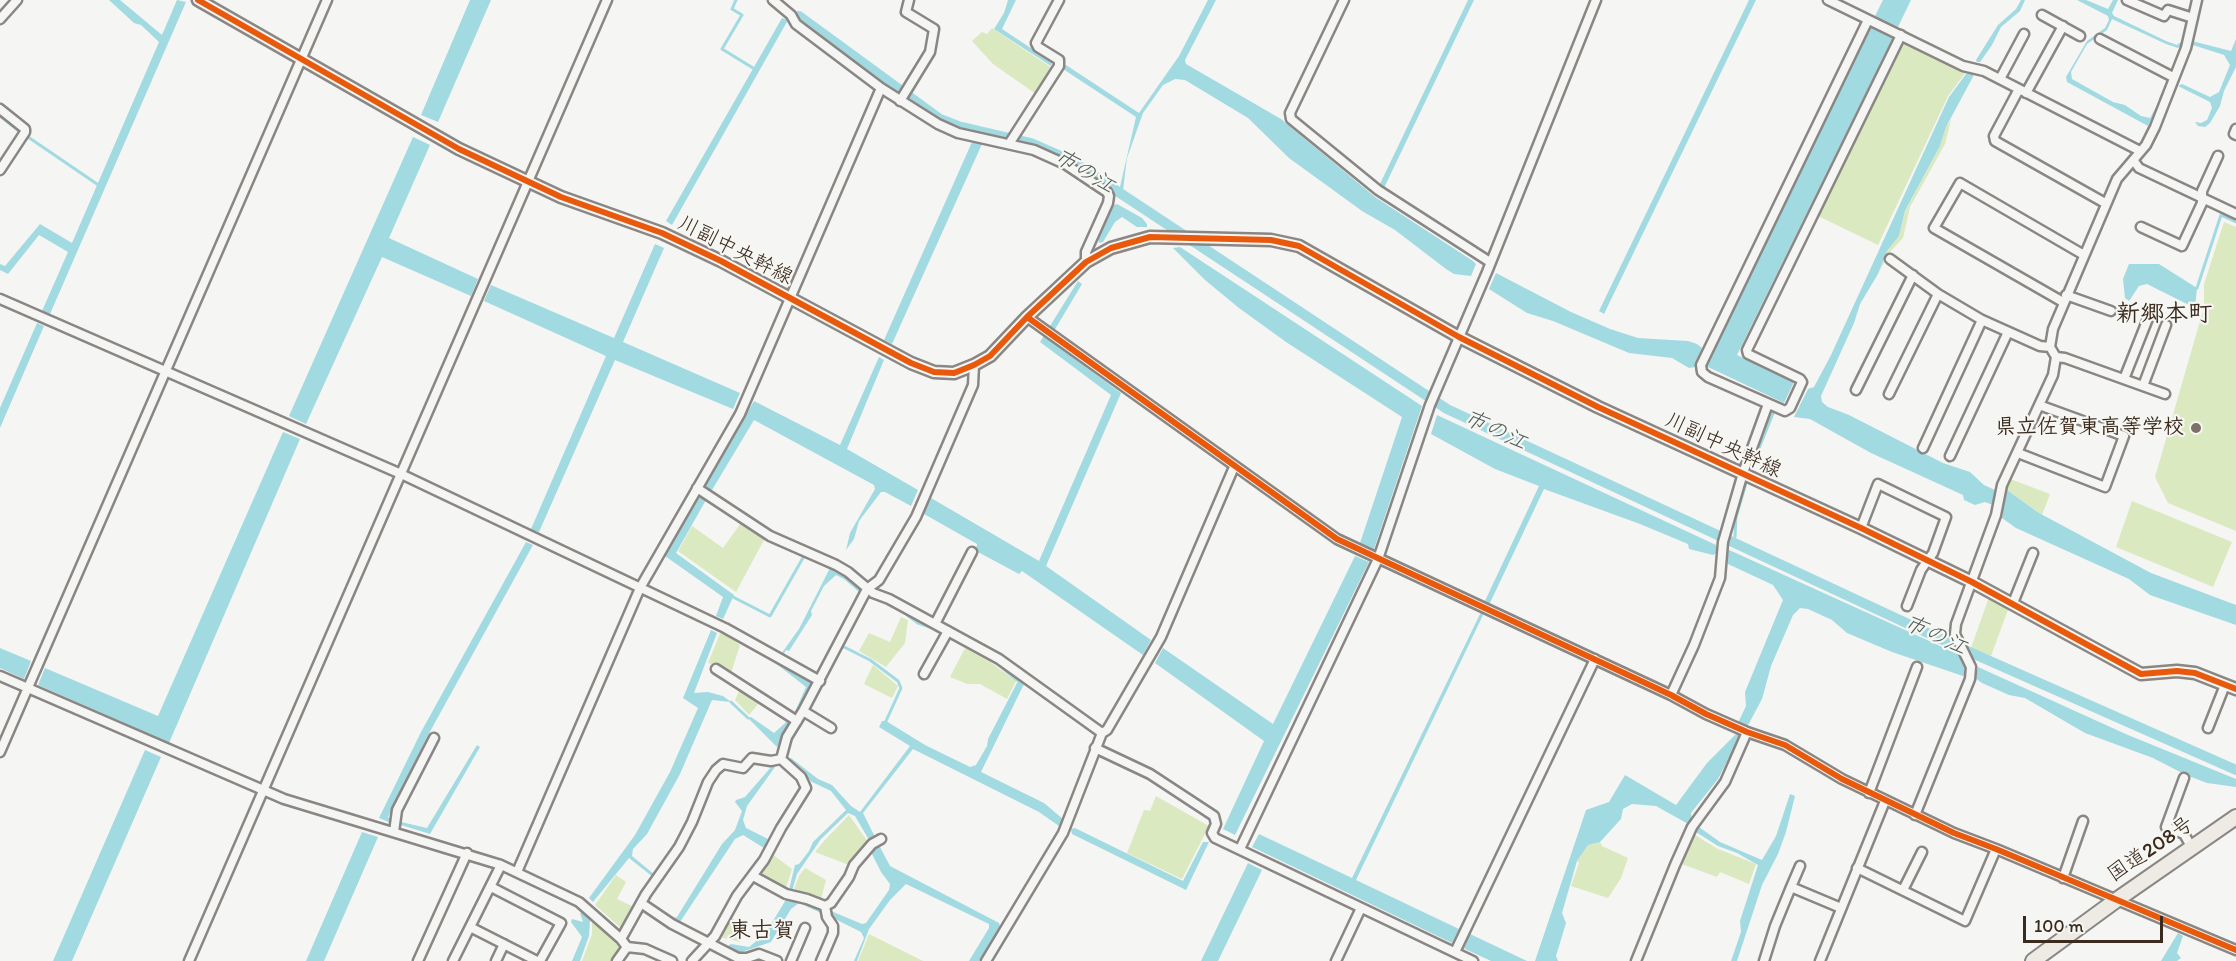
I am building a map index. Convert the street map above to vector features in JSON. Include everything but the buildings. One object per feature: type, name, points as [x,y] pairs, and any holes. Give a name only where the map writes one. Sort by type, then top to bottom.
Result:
[{"type":"highway","name":"国道208号","points":[[2033,961],[2236,817]]},
{"type":"street","points":[[0,19],[17,0]]},
{"type":"street","name":"川副中央幹線","points":[[198,0],[459,149],[561,197],[662,233],[791,297],[911,363],[934,372],[954,373],[990,356],[1027,317],[1086,262],[1111,248],[1150,237],[1271,240],[1299,246],[1459,337],[1598,407],[1928,560],[2013,603],[2141,674],[2195,673],[2236,689]]},
{"type":"street","points":[[0,752],[327,0]]},
{"type":"street","points":[[189,961],[607,0]]},
{"type":"street","points":[[773,0],[791,15],[796,24],[882,88],[938,124],[958,133],[1034,150],[1065,164],[1107,192],[1108,203],[1086,252],[1086,262]]},
{"type":"street","points":[[900,100],[930,52],[934,29],[906,12],[909,0]]},
{"type":"street","points":[[1009,144],[1059,66],[1059,60],[1038,47],[1036,43],[1059,0]]},
{"type":"street","points":[[1344,0],[1290,113],[1291,119],[1378,190],[1490,262]]},
{"type":"street","points":[[1240,849],[1378,558],[1432,401],[1596,0]]},
{"type":"street","points":[[1828,0],[1963,66],[2000,79],[2140,151]]},
{"type":"street","points":[[2127,0],[2164,16],[2168,9],[2193,18]]},
{"type":"street","points":[[1915,815],[1970,679],[1971,668],[1956,634],[1956,624],[1998,506],[2000,493],[2053,375],[2056,357],[2050,347],[2053,330],[2117,179],[2146,145],[2155,127],[2186,48],[2197,0]]},
{"type":"street","points":[[2042,15],[2080,36]]},
{"type":"street","points":[[1868,20],[1701,365],[1702,372],[1708,377],[1785,411],[1790,408],[1802,382],[1748,354],[1747,350],[1901,36]]},
{"type":"street","points":[[2063,26],[1994,136],[1995,141],[2105,203]]},
{"type":"street","points":[[2000,79],[2024,34]]},
{"type":"street","points":[[2100,39],[2173,77]]},
{"type":"street","points":[[517,872],[640,588],[740,414],[882,88]]},
{"type":"street","points":[[0,110],[25,129],[25,132],[0,170]]},
{"type":"street","points":[[2236,129],[2234,134],[2236,135]]},
{"type":"street","points":[[2141,227],[2182,246],[2202,203],[2202,191],[2218,156]]},
{"type":"street","points":[[2134,161],[2139,168],[2236,214]]},
{"type":"street","points":[[2084,255],[1960,183],[1934,228],[2065,299],[2110,311]]},
{"type":"street","points":[[1890,259],[1938,294],[1982,320],[2040,346],[2050,347]]},
{"type":"street","points":[[1856,390],[1913,275]]},
{"type":"street","points":[[1889,394],[1938,294]]},
{"type":"street","points":[[0,299],[401,474],[725,628],[820,681]]},
{"type":"street","points":[[2124,379],[2149,316]]},
{"type":"street","points":[[1027,317],[1337,539],[1595,659],[1743,731],[1785,745],[1869,793],[1954,833],[2236,950]]},
{"type":"street","points":[[1923,448],[1982,320]]},
{"type":"street","points":[[2143,386],[2166,326]]},
{"type":"street","points":[[1950,456],[2008,332]]},
{"type":"street","points":[[2056,357],[2066,358],[2165,394]]},
{"type":"street","points":[[781,759],[782,748],[793,719],[803,711],[867,589],[879,580],[916,517],[973,385],[974,365]]},
{"type":"street","points":[[1671,695],[1694,645],[1720,578],[1723,566],[1722,547],[1743,473],[1768,404]]},
{"type":"street","points":[[2018,453],[2105,487],[2124,436],[2039,405]]},
{"type":"street","points":[[986,961],[1063,833],[1102,733],[1107,730],[1161,637],[1234,467]]},
{"type":"street","points":[[1861,528],[1878,484],[1946,516],[1933,553],[1921,570],[1907,606]]},
{"type":"street","points":[[697,488],[770,536],[848,572],[867,589],[999,658],[1102,733]]},
{"type":"street","points":[[935,624],[972,552]]},
{"type":"street","points":[[2013,603],[2033,553]]},
{"type":"street","points":[[924,674],[948,631]]},
{"type":"street","points":[[1455,952],[1595,659]]},
{"type":"street","points":[[1869,793],[1917,667]]},
{"type":"street","points":[[716,669],[793,719]]},
{"type":"street","points":[[0,676],[262,790],[501,865],[579,902],[627,947],[645,949],[672,961]]},
{"type":"street","points":[[2208,728],[2225,685]]},
{"type":"street","points":[[803,711],[831,728]]},
{"type":"street","points":[[1636,961],[1693,825],[1725,782],[1743,731]]},
{"type":"street","points":[[394,832],[397,810],[434,738]]},
{"type":"street","points":[[1095,748],[1150,774],[1214,816],[1216,824],[1212,836],[1471,960]]},
{"type":"street","points":[[621,939],[692,822],[708,782],[716,770],[723,764],[743,768],[752,758],[771,761],[781,759]]},
{"type":"street","points":[[692,961],[715,936],[737,896],[753,876],[806,788],[801,777],[781,759]]},
{"type":"street","points":[[2184,778],[2166,827],[2184,834],[2192,848]]},
{"type":"street","points":[[1820,961],[1885,801]]},
{"type":"street","points":[[2063,878],[2083,822]]},
{"type":"street","points":[[753,876],[789,895],[825,906],[831,903],[854,866],[872,844],[881,839]]},
{"type":"street","points":[[1857,868],[1965,921],[1996,849]]},
{"type":"street","points":[[1903,890],[1922,852]]},
{"type":"street","points":[[418,961],[467,853]]},
{"type":"street","points":[[453,961],[501,865]]},
{"type":"street","points":[[1764,961],[1775,926],[1800,866]]},
{"type":"street","points":[[470,927],[538,961],[561,923],[490,886]]},
{"type":"street","points":[[1791,887],[1841,908]]},
{"type":"street","points":[[641,903],[672,924],[738,958],[759,954],[777,961]]},
{"type":"street","points":[[821,961],[833,933],[833,926],[827,917],[825,906]]},
{"type":"street","points":[[1336,961],[1361,908]]},
{"type":"street","points":[[791,961],[805,928]]},
{"type":"street","points":[[496,961],[504,944]]},
{"type":"street","points":[[617,961],[627,947]]},
{"type":"green space","points":[[992,28],[1052,68],[1036,94],[993,64],[972,41],[982,32],[987,34]]},
{"type":"green space","points":[[1901,40],[1966,72],[1948,96],[1878,245],[1816,215]]},
{"type":"green space","points":[[1951,120],[1945,144],[1910,207],[1903,238],[1889,253],[1878,274],[1887,251],[1899,236],[1905,212]]},
{"type":"green space","points":[[2224,222],[2236,227],[2236,531],[2168,503],[2155,477],[2204,307],[2204,284]]},
{"type":"green space","points":[[2010,479],[2050,494],[2042,515],[2007,490]]},
{"type":"green space","points":[[2132,501],[2232,542],[2213,587],[2116,547]]},
{"type":"green space","points":[[743,520],[765,538],[736,592],[678,551],[692,526],[723,548]]},
{"type":"green space","points":[[1989,597],[2009,607],[1991,656],[1971,648]]},
{"type":"green space","points":[[901,617],[908,620],[905,643],[886,667],[859,651],[869,633],[890,642]]},
{"type":"green space","points":[[721,631],[740,645],[731,673],[708,663]]},
{"type":"green space","points":[[965,648],[990,662],[1016,681],[1007,699],[980,684],[967,684],[950,677]]},
{"type":"green space","points":[[873,665],[898,686],[892,698],[864,684]]},
{"type":"green space","points":[[741,687],[760,702],[749,715],[735,700]]},
{"type":"green space","points":[[1156,796],[1209,826],[1182,879],[1127,853],[1144,810],[1150,811]]},
{"type":"green space","points":[[849,815],[868,842],[849,865],[815,852],[824,841]]},
{"type":"green space","points":[[1693,834],[1718,849],[1756,864],[1749,884],[1720,872],[1717,877],[1679,863]]},
{"type":"green space","points":[[1600,842],[1602,846],[1628,858],[1621,878],[1608,898],[1571,886],[1579,863],[1577,861],[1588,845]]},
{"type":"green space","points":[[772,854],[792,869],[785,891],[759,875]]},
{"type":"green space","points":[[805,868],[826,880],[821,899],[793,892]]},
{"type":"green space","points":[[616,875],[626,882],[617,899],[634,907],[622,929],[595,905]]},
{"type":"green space","points":[[729,917],[748,926],[740,942],[720,937]]},
{"type":"green space","points":[[592,920],[620,948],[611,961],[582,961],[592,934]]},
{"type":"green space","points":[[869,934],[923,961],[858,961]]},
{"type":"water","points":[[109,0],[120,0],[162,35],[177,0],[186,2],[50,314],[42,311],[68,252],[39,235],[8,274],[0,270],[0,264],[5,266],[40,224],[72,243],[159,42]]},
{"type":"water","points":[[470,0],[491,0],[438,122],[421,115]]},
{"type":"water","points":[[1008,0],[1016,0],[1002,29],[1052,62],[1051,66],[994,29],[1004,13]]},
{"type":"water","points":[[1208,0],[1216,0],[1185,60],[1186,64],[1281,119],[1375,197],[1473,261],[1476,264],[1471,276],[1454,274],[1446,269],[1395,230],[1362,211],[1289,158],[1248,118],[1185,80],[1175,79],[1163,85],[1143,113],[1127,158],[1123,190],[1120,187],[1136,117],[1063,69],[1066,65],[1139,113],[1179,56]]},
{"type":"water","points":[[1468,0],[1474,0],[1384,188],[1379,186]]},
{"type":"water","points":[[1749,0],[1756,0],[1604,314],[1599,311]]},
{"type":"water","points":[[1883,0],[1911,0],[1898,27],[1891,24],[1886,34],[1893,38],[1737,355],[1794,382],[1784,403],[1706,366],[1870,27],[1877,30],[1882,20],[1875,16]]},
{"type":"water","points":[[2021,0],[2025,0],[2020,11],[2001,27],[1992,45],[1980,62],[1977,62],[1976,60],[1998,25],[2016,9]]},
{"type":"water","points":[[2077,0],[2086,0],[2108,9],[2113,0],[2118,0],[2112,13],[2114,16],[2166,41],[2177,45],[2182,41],[2183,45],[2178,48],[2112,19],[2107,30],[2087,44],[2071,72],[2072,79],[2113,102],[2125,105],[2141,116],[2150,118],[2161,98],[2148,126],[2067,82],[2066,77],[2087,41],[2105,28],[2109,20],[2108,16]]},
{"type":"water","points":[[782,18],[788,20],[672,225],[666,221]]},
{"type":"water","points":[[2236,39],[2236,67],[2224,91],[2220,106],[2210,123],[2205,127],[2198,126],[2195,122],[2201,123],[2207,120],[2212,108],[2210,102],[2178,86],[2182,84],[2210,97],[2219,92],[2230,65],[2224,55],[2193,45],[2192,41],[2231,51]]},
{"type":"water","points":[[1969,70],[1975,73],[1946,127],[1940,146],[1905,211],[1899,236],[1887,251],[1878,274],[1860,304],[1854,323],[1821,396],[1822,402],[1828,407],[1849,415],[1943,463],[1970,472],[1984,485],[1995,490],[1993,505],[1985,502],[1975,505],[1964,500],[1963,495],[1871,453],[1810,419],[1794,417],[1808,389],[1814,387],[1831,355],[1949,97]]},
{"type":"water","points":[[413,137],[430,145],[389,238],[478,279],[471,296],[382,257],[306,424],[289,416]]},
{"type":"water","points":[[972,142],[982,144],[892,344],[884,340]]},
{"type":"water","points":[[1117,204],[1142,218],[1147,227],[1137,227],[1122,217],[1115,222],[1103,242],[1099,243],[1098,237],[1112,206]]},
{"type":"water","points":[[655,244],[664,248],[623,342],[740,393],[733,409],[615,360],[539,532],[535,531],[531,529],[606,356],[484,301],[491,285],[614,338]]},
{"type":"water","points":[[1180,247],[1422,406],[1374,549],[1360,543],[1402,417],[1286,342],[1239,308],[1205,280],[1173,248]]},
{"type":"water","points":[[2129,264],[2159,264],[2197,288],[2195,308],[2147,284],[2139,286],[2129,301],[2125,298],[2123,279]]},
{"type":"water","points":[[1496,273],[1571,312],[1610,329],[1638,338],[1688,341],[1697,344],[1702,348],[1695,367],[1689,368],[1672,358],[1629,353],[1553,321],[1527,313],[1489,289]]},
{"type":"water","points":[[1078,281],[1082,284],[1054,331],[1052,330],[1049,340],[1121,393],[1046,566],[1151,640],[1143,655],[1022,571],[1019,574],[976,551],[977,544],[924,514],[931,498],[1039,561],[1111,395],[1040,342]]},
{"type":"water","points":[[37,323],[44,326],[0,428],[0,408]]},
{"type":"water","points":[[879,357],[884,360],[847,449],[918,490],[911,506],[881,492],[859,521],[854,539],[846,550],[850,533],[875,489],[874,485],[754,420],[712,490],[704,486],[754,401],[840,445]]},
{"type":"water","points":[[1437,415],[1716,545],[1717,553],[1713,555],[1689,549],[1688,544],[1640,524],[1544,489],[1489,605],[1484,603],[1539,486],[1495,469],[1431,434]]},
{"type":"water","points":[[283,432],[300,439],[169,743],[38,685],[45,668],[158,716]]},
{"type":"water","points":[[2007,490],[2039,513],[2151,573],[2236,605],[2236,625],[2150,595],[2129,579],[2016,528],[2002,518]]},
{"type":"water","points":[[699,495],[706,500],[676,553],[734,595],[723,619],[716,616],[723,597],[665,556]]},
{"type":"water","points":[[526,542],[533,545],[427,737],[388,817],[393,820],[391,823],[379,818],[421,732]]},
{"type":"water","points":[[1727,549],[1960,655],[1967,669],[1966,675],[1963,676],[1892,652],[1847,633],[1832,620],[1808,609],[1800,608],[1793,615],[1771,666],[1762,699],[1747,727],[1737,725],[1746,706],[1745,692],[1783,600],[1773,585],[1728,564]]},
{"type":"water","points":[[1355,556],[1369,562],[1235,835],[1223,829],[1264,741],[1155,663],[1163,648],[1273,724]]},
{"type":"water","points":[[830,568],[843,575],[860,590],[859,592],[836,575],[824,586],[811,611],[812,615],[789,651],[786,650],[783,655],[781,654],[799,629]]},
{"type":"water","points":[[1481,612],[1484,613],[1356,880],[1459,929],[1452,943],[1252,847],[1259,834],[1352,878]]},
{"type":"water","points":[[711,630],[717,633],[694,693],[708,692],[723,696],[731,702],[712,700],[680,774],[647,834],[633,849],[632,856],[655,875],[653,877],[629,858],[593,902],[589,898],[635,835],[670,772],[698,708],[683,698]]},
{"type":"water","points":[[0,648],[31,661],[24,679],[0,668]]},
{"type":"water","points":[[776,661],[811,681],[812,686],[777,747],[748,718],[751,717],[774,733],[793,716],[806,687],[774,662]]},
{"type":"water","points":[[1978,667],[2128,735],[2236,779],[2236,787],[2207,783],[2153,758],[2085,733],[2025,698],[2009,695],[1982,683],[1975,678]]},
{"type":"water","points":[[1019,679],[1024,684],[981,772],[1044,803],[1063,819],[1059,826],[1039,812],[913,749],[863,813],[875,837],[869,840],[855,816],[848,813],[821,839],[797,874],[790,898],[821,909],[821,913],[799,903],[791,909],[771,942],[739,953],[725,948],[731,944],[749,947],[765,934],[787,898],[795,865],[799,864],[813,842],[846,810],[831,791],[812,782],[789,760],[791,758],[818,779],[832,785],[851,806],[860,812],[910,746],[879,727],[882,721],[886,721],[925,745],[970,767],[976,765],[987,746],[988,739]]},
{"type":"water","points":[[1737,733],[1740,736],[1718,779],[1691,813],[1690,825],[1656,806],[1632,804],[1623,809],[1621,819],[1600,842],[1588,845],[1577,861],[1562,913],[1566,923],[1556,956],[1558,961],[1535,961],[1586,810],[1609,802],[1625,775],[1676,805],[1707,763]]},
{"type":"water","points":[[477,745],[480,747],[430,834],[401,825],[401,822],[427,828]]},
{"type":"water","points":[[145,750],[161,757],[72,961],[53,961]]},
{"type":"water","points":[[775,765],[747,806],[743,820],[746,828],[768,839],[764,848],[743,835],[735,839],[680,922],[676,922],[648,904],[646,899],[656,886],[649,900],[651,904],[673,918],[677,917],[722,844],[735,830],[742,811],[735,802],[736,800],[745,797]]},
{"type":"water","points":[[1790,794],[1795,796],[1786,832],[1762,885],[1737,961],[1731,961],[1741,932],[1740,921],[1758,865],[1737,853],[1718,846],[1696,832],[1699,827],[1720,842],[1762,860],[1776,836]]},
{"type":"water","points":[[1075,828],[1183,881],[1203,842],[1209,842],[1186,890],[1072,834],[1071,829]]},
{"type":"water","points":[[362,832],[378,837],[324,961],[306,961]]},
{"type":"water","points":[[876,847],[880,847],[890,866],[999,923],[1000,926],[979,961],[969,961],[989,928],[989,924],[906,884],[890,900],[869,929],[857,961],[854,961],[864,938],[861,932],[831,916],[831,911],[862,924],[866,923],[889,890],[890,884],[871,852]]},
{"type":"water","points":[[1248,863],[1262,870],[1218,961],[1201,961]]},
{"type":"water","points":[[580,913],[590,920],[589,936],[580,961],[572,961],[582,937],[571,922],[572,919],[583,922]]},
{"type":"water","points":[[2178,933],[2183,936],[2177,953],[2181,958],[2177,961],[2161,961]]},
{"type":"water","points":[[1470,934],[1527,961],[1491,961],[1465,949]]},
{"type":"waterway","points":[[736,0],[732,9],[742,15],[722,49],[753,68]]},
{"type":"waterway","name":"市の江","points":[[799,16],[940,119],[958,126],[1031,143],[1070,160],[1447,409],[1947,642],[2236,770]]},
{"type":"waterway","points":[[2161,98],[2168,83]]},
{"type":"waterway","points":[[0,116],[19,131]]},
{"type":"waterway","points":[[28,137],[97,184]]},
{"type":"waterway","points":[[2197,288],[2221,215],[2236,222]]},
{"type":"waterway","points":[[1751,468],[1774,411]]},
{"type":"waterway","points":[[1735,537],[1736,517],[1746,483]]},
{"type":"waterway","points":[[733,597],[770,616],[804,556]]},
{"type":"waterway","points":[[816,560],[830,568]]},
{"type":"waterway","points":[[873,597],[902,611],[918,623],[936,629]]},
{"type":"waterway","points":[[951,638],[994,661],[1017,680]]},
{"type":"waterway","points":[[842,646],[870,660],[898,681],[901,688],[886,721]]},
{"type":"waterway","points":[[731,702],[748,718]]},
{"type":"cycle path","points":[[198,0],[459,149],[561,197],[662,233],[721,261],[911,363],[934,372],[954,373],[990,356],[1027,317],[1086,262],[1111,248],[1150,237],[1271,240],[1299,246],[1459,337],[1598,407],[1861,528],[1972,582],[2141,674],[2177,671],[2195,673],[2236,689]]},
{"type":"cycle path","points":[[1027,317],[1337,539],[1671,695],[1706,714],[1785,745],[1842,779],[1954,833],[2236,950]]},
{"type":"place","name":"県立佐賀東高等学校","points":[[2196,428]]},
{"type":"district","name":"新郷本町","points":[[2164,315]]},
{"type":"district","name":"東古賀","points":[[762,931]]}]
